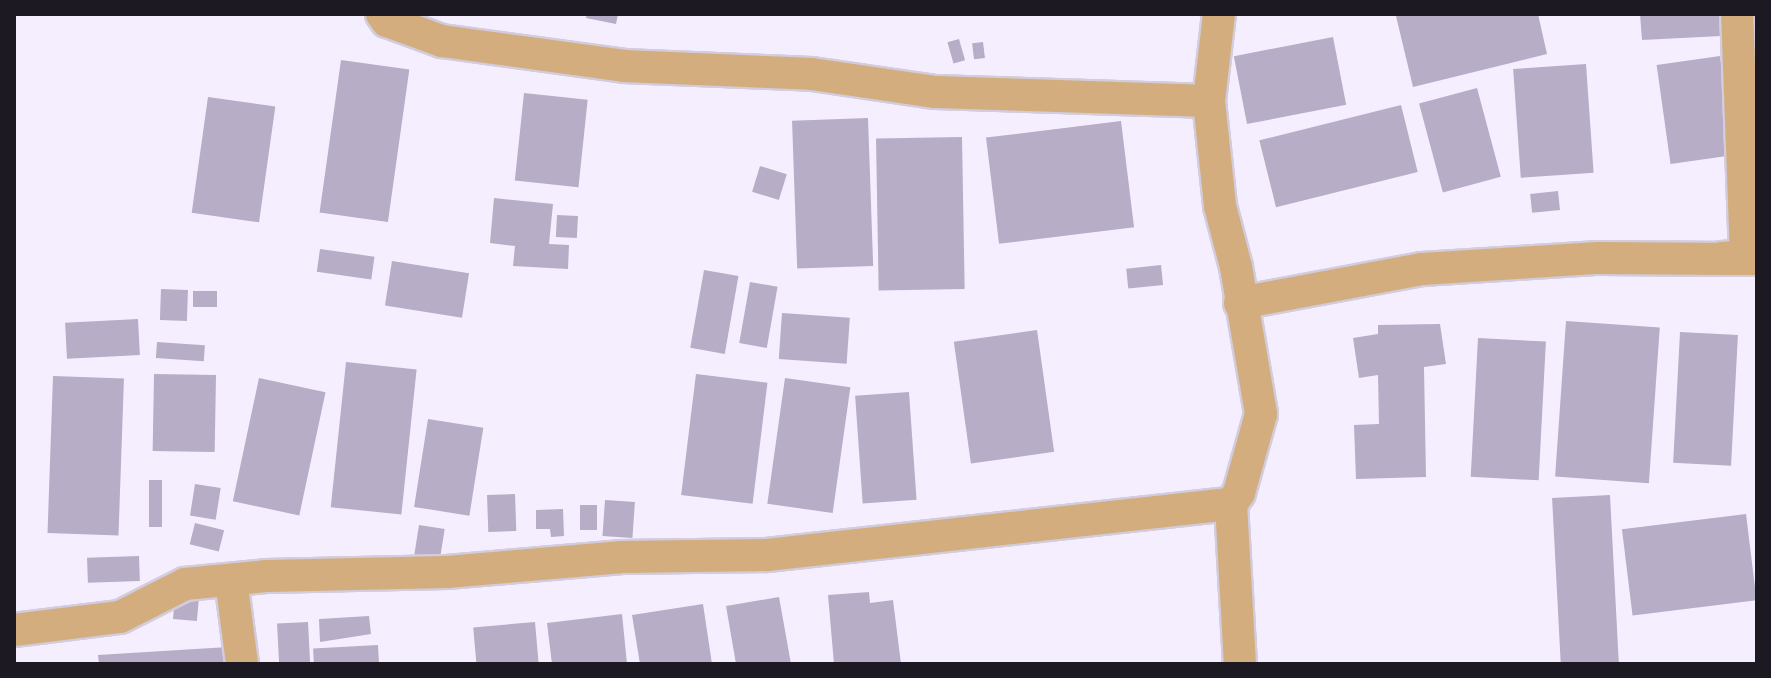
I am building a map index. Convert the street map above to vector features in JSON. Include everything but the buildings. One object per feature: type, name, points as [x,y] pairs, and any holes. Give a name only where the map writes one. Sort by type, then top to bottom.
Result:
[{"type":"street","points":[[382,14],[387,21],[442,41],[624,66],[812,74],[936,92],[1209,101]]},
{"type":"street","points":[[1219,14],[1209,101],[1220,206],[1261,414],[1239,493],[1231,504],[1240,664]]},
{"type":"street","points":[[1702,259],[1746,256],[1737,14]]},
{"type":"street","points":[[1240,303],[1422,269],[1599,258],[1757,259]]},
{"type":"street","points":[[14,630],[120,617],[168,590],[231,580],[447,572],[622,557],[767,555],[1231,504]]},
{"type":"street","points":[[231,580],[242,664]]}]
